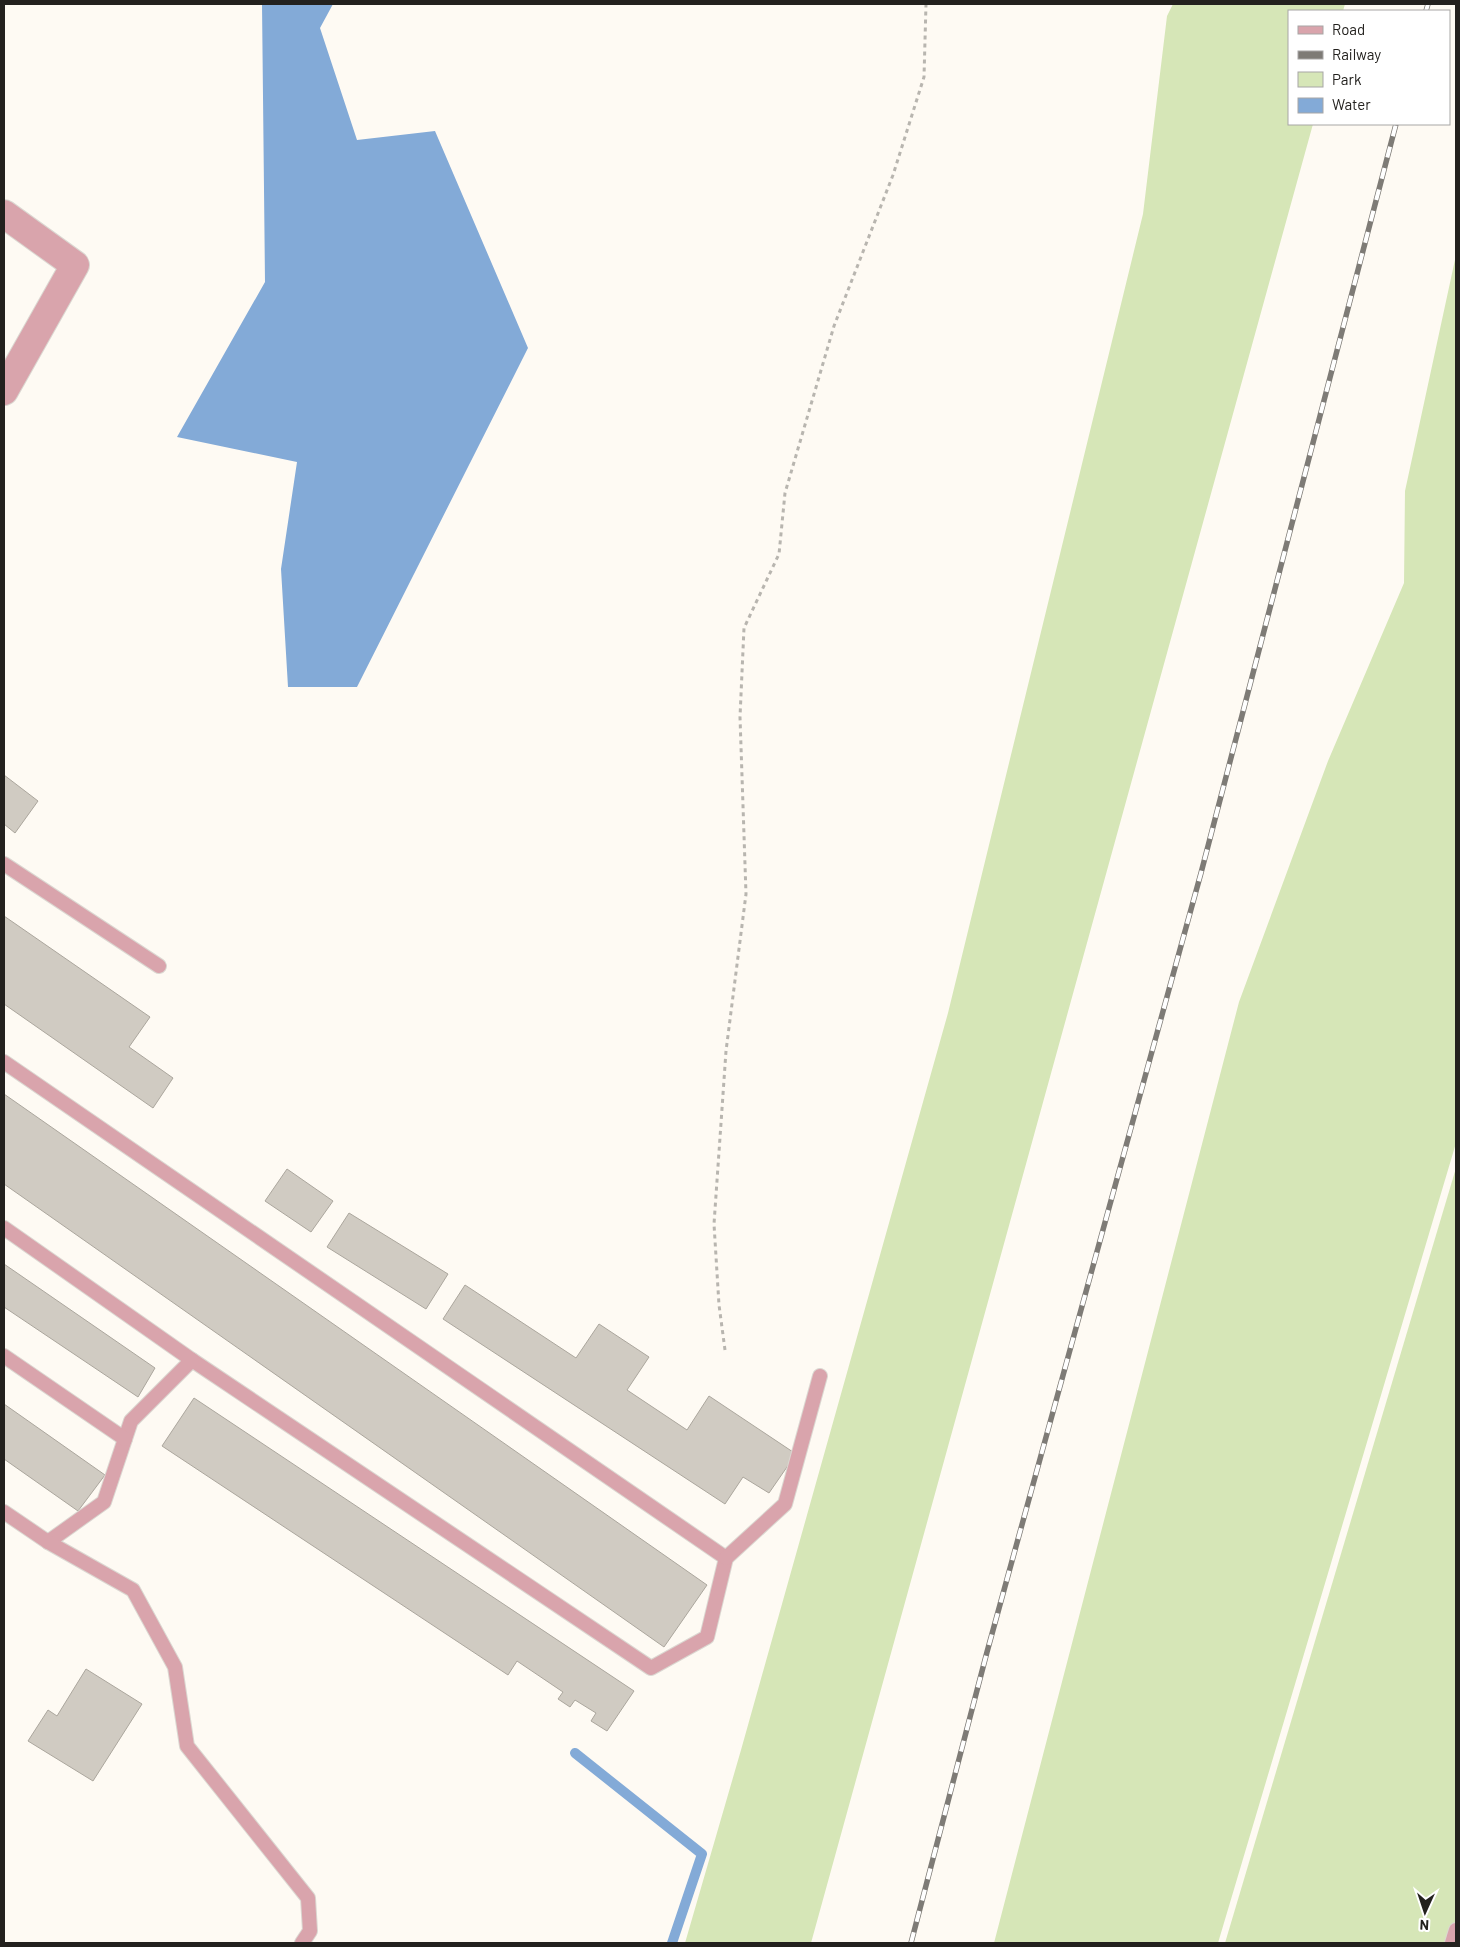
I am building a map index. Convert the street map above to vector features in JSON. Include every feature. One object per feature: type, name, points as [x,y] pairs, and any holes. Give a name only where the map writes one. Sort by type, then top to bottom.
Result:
[{"type":"street","points":[[4,214],[75,265],[4,391]]},
{"type":"lane","points":[[4,864],[159,966]]},
{"type":"lane","points":[[4,1062],[726,1558]]},
{"type":"lane","points":[[4,1228],[192,1360],[652,1668],[708,1638],[726,1558],[785,1504],[820,1376]]},
{"type":"lane","points":[[4,1356],[125,1439]]},
{"type":"lane","points":[[48,1542],[104,1502],[131,1421],[192,1360]]},
{"type":"lane","points":[[4,1512],[48,1542],[133,1590],[175,1667],[187,1746],[308,1898],[310,1931],[302,1943]]},
{"type":"lane","points":[[1452,1943],[1456,1930]]},
{"type":"path","points":[[725,1350],[719,1305],[714,1224],[726,1051],[746,894],[740,717],[744,628],[779,554],[785,493],[834,326],[893,175],[924,76],[926,4]]},
{"type":"green space","points":[[1173,4],[1345,4],[1343,10],[1288,10],[1288,125],[1313,125],[811,1943],[685,1943],[948,1013],[1143,214],[1167,16]]},
{"type":"green space","points":[[1456,255],[1456,1143],[1218,1943],[994,1943],[1239,1002],[1328,761],[1404,583],[1405,491]]},
{"type":"green space","points":[[1456,1168],[1456,1943],[1225,1943]]},
{"type":"water","points":[[262,4],[333,4],[320,28],[357,140],[435,131],[528,348],[357,687],[288,687],[281,569],[297,462],[177,437],[265,282]]},
{"type":"building","points":[[4,775],[38,801],[15,833],[4,824]]},
{"type":"building","points":[[4,916],[150,1017],[129,1047],[173,1078],[153,1108],[4,1004]]},
{"type":"building","points":[[4,1094],[707,1585],[664,1647],[4,1184]]},
{"type":"building","points":[[287,1169],[333,1201],[311,1232],[265,1201]]},
{"type":"building","points":[[349,1213],[448,1274],[426,1309],[327,1247]]},
{"type":"building","points":[[4,1264],[155,1368],[138,1397],[4,1307]]},
{"type":"building","points":[[465,1285],[576,1358],[599,1324],[649,1357],[627,1390],[687,1430],[709,1396],[796,1454],[769,1493],[743,1477],[725,1504],[443,1319]]},
{"type":"building","points":[[194,1398],[634,1691],[607,1731],[591,1721],[596,1713],[575,1700],[570,1707],[558,1699],[563,1692],[517,1661],[508,1675],[162,1446]]},
{"type":"building","points":[[4,1404],[105,1475],[78,1511],[4,1459]]},
{"type":"building","points":[[86,1669],[142,1704],[93,1781],[28,1741],[48,1710],[57,1716]]},
{"type":"waterway","points":[[575,1753],[702,1854],[672,1943]]},
{"type":"railway","points":[[1426,10],[1428,4]]},
{"type":"railway","points":[[911,1943],[987,1652],[1201,873],[1396,125]]}]
